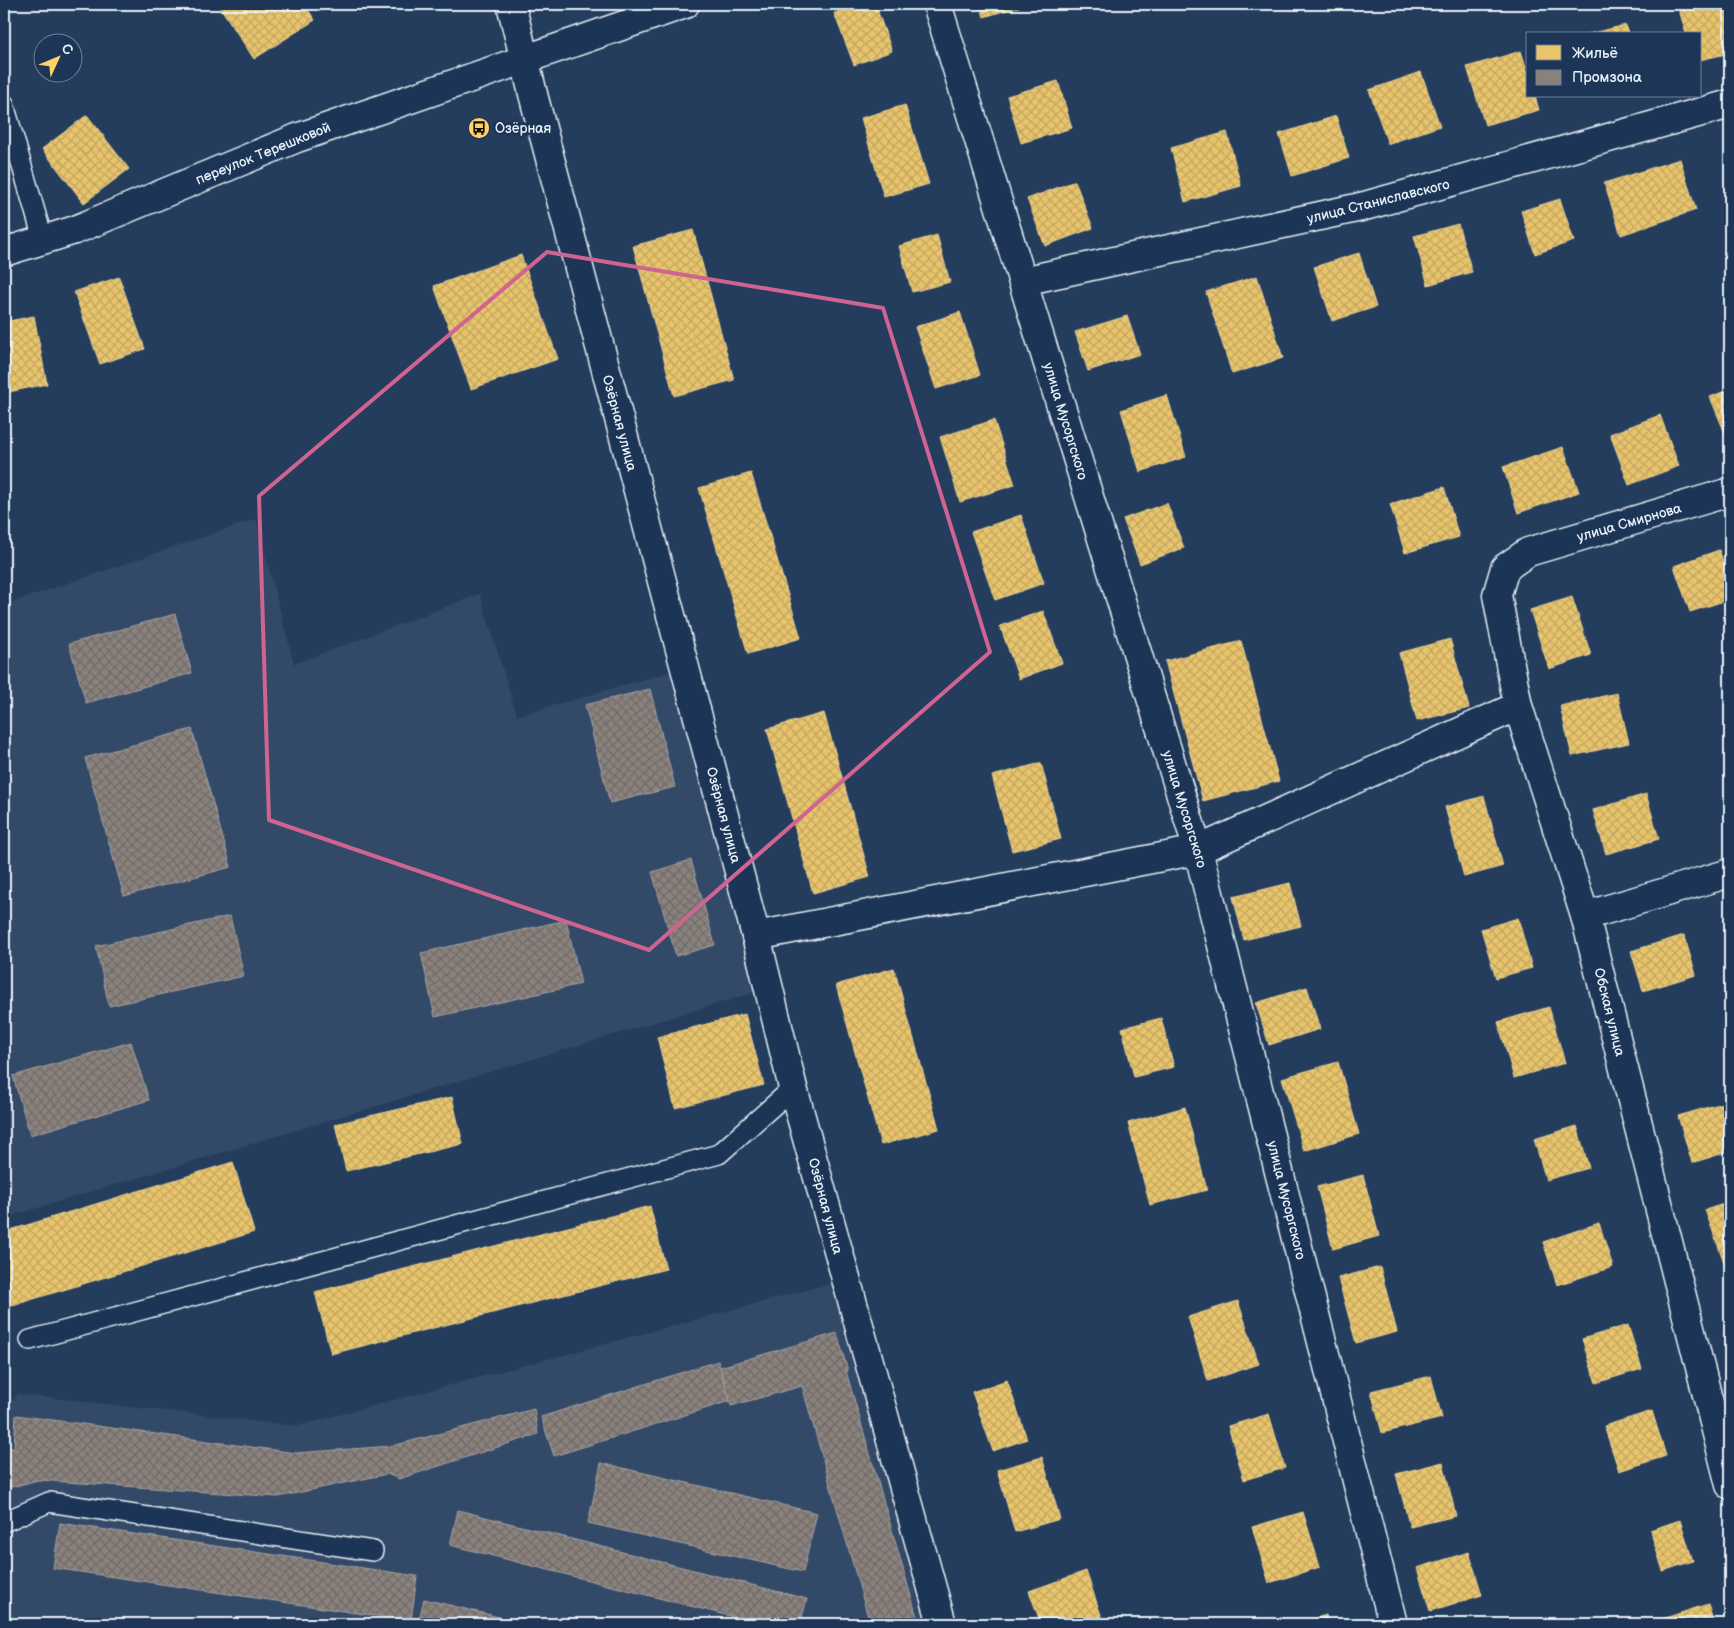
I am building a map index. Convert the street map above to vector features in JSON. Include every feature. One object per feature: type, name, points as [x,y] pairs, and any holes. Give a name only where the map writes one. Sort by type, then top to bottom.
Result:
[{"type":"street","name":"Озёрная улица","points":[[511,4],[523,59],[756,936],[793,1088],[942,1624]]},
{"type":"street","name":"переулок Терешковой","points":[[4,252],[74,230],[297,138],[686,4]]},
{"type":"street","name":"улица Мусоргского","points":[[938,4],[1198,850],[1393,1624]]},
{"type":"street","name":"улица Станиславского","points":[[1022,281],[1361,208],[1730,104]]},
{"type":"street","name":"улица Смирнова","points":[[1528,552],[1730,492]]},
{"type":"street","name":"Обская улица","points":[[1528,552],[1505,568],[1497,595],[1518,706],[1586,916],[1730,1485]]},
{"type":"street","points":[[756,936],[1198,850],[1518,706]]},
{"type":"street","points":[[1586,916],[1730,873]]},
{"type":"lane","points":[[4,104],[43,239]]},
{"type":"lane","points":[[30,1340],[719,1154],[793,1088]]},
{"type":"lane","points":[[4,1522],[49,1502],[373,1551]]},
{"type":"highlighted area","points":[[547,252],[883,308],[990,652],[649,950],[269,820],[259,496]]},
{"type":"shaded area","points":[[256,519],[294,664],[480,594],[517,716],[673,671],[759,991],[4,1218],[4,605]]},
{"type":"shaded area","points":[[840,1281],[930,1624],[4,1624],[4,1412],[18,1394],[297,1426]]},
{"type":"building: Жильё","points":[[218,4],[304,4],[315,20],[254,59]]},
{"type":"building: Жильё","points":[[859,4],[875,4],[892,51],[854,65],[834,13]]},
{"type":"building: Жильё","points":[[980,4],[1027,4],[984,17]]},
{"type":"building: Жильё","points":[[1686,4],[1730,4],[1730,53],[1702,60],[1702,32],[1685,32],[1678,6]]},
{"type":"building: Жильё","points":[[1626,25],[1628,32],[1596,32]]},
{"type":"building: Жильё","points":[[1521,51],[1526,67],[1526,98],[1536,98],[1539,110],[1485,125],[1467,67]]},
{"type":"building: Жильё","points":[[1421,72],[1440,126],[1388,144],[1369,90]]},
{"type":"building: Жильё","points":[[1058,81],[1072,128],[1021,143],[1007,96]]},
{"type":"building: Жильё","points":[[905,105],[929,184],[884,197],[861,118]]},
{"type":"building: Жильё","points":[[87,115],[129,169],[84,203],[42,149]]},
{"type":"building: Жильё","points":[[1336,116],[1349,158],[1292,176],[1279,134]]},
{"type":"building: Жильё","points":[[1227,132],[1241,186],[1185,202],[1171,148]]},
{"type":"building: Жильё","points":[[1680,159],[1696,210],[1621,235],[1604,183]]},
{"type":"building: Жильё","points":[[1075,181],[1093,228],[1045,246],[1027,199]]},
{"type":"building: Жильё","points":[[1560,199],[1574,241],[1535,254],[1521,211]]},
{"type":"building: Жильё","points":[[1458,224],[1472,272],[1428,285],[1414,236]]},
{"type":"building: Жильё","points":[[693,230],[734,380],[674,396],[633,246]]},
{"type":"building: Жильё","points":[[937,235],[950,282],[912,292],[899,246]]},
{"type":"building: Жильё","points":[[1359,253],[1376,307],[1332,321],[1314,267]]},
{"type":"building: Жильё","points":[[521,255],[558,359],[471,389],[434,286]]},
{"type":"building: Жильё","points":[[1257,276],[1283,358],[1232,374],[1206,292]]},
{"type":"building: Жильё","points":[[119,277],[145,349],[100,364],[74,292]]},
{"type":"building: Жильё","points":[[960,312],[980,375],[936,389],[915,327]]},
{"type":"building: Жильё","points":[[34,316],[47,384],[4,393],[4,322]]},
{"type":"building: Жильё","points":[[1127,316],[1140,354],[1088,371],[1075,332]]},
{"type":"building: Жильё","points":[[1730,389],[1730,445],[1710,397]]},
{"type":"building: Жильё","points":[[1167,395],[1186,457],[1140,472],[1121,410]]},
{"type":"building: Жильё","points":[[1660,415],[1679,466],[1629,485],[1610,434]]},
{"type":"building: Жильё","points":[[994,420],[1015,485],[960,502],[940,437]]},
{"type":"building: Жильё","points":[[1563,447],[1579,492],[1518,513],[1503,467]]},
{"type":"building: Жильё","points":[[751,473],[801,638],[748,654],[699,488]]},
{"type":"building: Жильё","points":[[1444,487],[1459,537],[1405,553],[1390,504]]},
{"type":"building: Жильё","points":[[1167,503],[1184,548],[1140,564],[1123,519]]},
{"type":"building: Жильё","points":[[1021,515],[1044,583],[995,600],[971,532]]},
{"type":"building: Жильё","points":[[1719,550],[1730,582],[1730,599],[1690,612],[1674,566]]},
{"type":"building: Жильё","points":[[1572,597],[1591,655],[1549,669],[1530,610]]},
{"type":"building: Жильё","points":[[1043,611],[1062,663],[1019,679],[1000,626]]},
{"type":"building: Жильё","points":[[1450,639],[1469,708],[1417,721],[1399,653]]},
{"type":"building: Жильё","points":[[1241,641],[1279,781],[1203,801],[1165,661]]},
{"type":"building: Жильё","points":[[1617,693],[1629,743],[1572,756],[1560,706]]},
{"type":"building: Жильё","points":[[824,713],[870,877],[813,893],[767,729]]},
{"type":"building: Жильё","points":[[1041,763],[1061,839],[1012,851],[992,776]]},
{"type":"building: Жильё","points":[[1646,794],[1659,839],[1606,854],[1593,810]]},
{"type":"building: Жильё","points":[[1484,796],[1503,866],[1464,877],[1445,807]]},
{"type":"building: Жильё","points":[[1290,883],[1301,926],[1244,940],[1233,897]]},
{"type":"building: Жильё","points":[[1518,918],[1532,968],[1496,978],[1481,929]]},
{"type":"building: Жильё","points":[[1684,935],[1696,975],[1643,991],[1631,951]]},
{"type":"building: Жильё","points":[[894,968],[939,1129],[881,1145],[836,985]]},
{"type":"building: Жильё","points":[[1307,987],[1320,1029],[1269,1045],[1256,1003]]},
{"type":"building: Жильё","points":[[1549,1007],[1565,1063],[1514,1078],[1498,1022]]},
{"type":"building: Жильё","points":[[745,1014],[764,1085],[675,1108],[657,1037]]},
{"type":"building: Жильё","points":[[1161,1018],[1174,1067],[1134,1077],[1122,1028]]},
{"type":"building: Жильё","points":[[1338,1062],[1359,1134],[1304,1151],[1282,1078]]},
{"type":"building: Жильё","points":[[452,1097],[463,1144],[346,1171],[335,1124]]},
{"type":"building: Жильё","points":[[1726,1102],[1730,1118],[1730,1151],[1692,1163],[1678,1116]]},
{"type":"building: Жильё","points":[[1185,1107],[1207,1190],[1150,1205],[1128,1123]]},
{"type":"building: Жильё","points":[[1577,1126],[1589,1168],[1546,1180],[1534,1139]]},
{"type":"building: Жильё","points":[[233,1162],[254,1232],[4,1308],[4,1232]]},
{"type":"building: Жильё","points":[[1363,1175],[1379,1236],[1333,1249],[1317,1187]]},
{"type":"building: Жильё","points":[[1730,1202],[1730,1260],[1724,1262],[1705,1210]]},
{"type":"building: Жильё","points":[[650,1206],[666,1269],[331,1354],[315,1292]]},
{"type":"building: Жильё","points":[[1599,1223],[1613,1267],[1557,1285],[1543,1242]]},
{"type":"building: Жильё","points":[[1380,1267],[1397,1332],[1356,1343],[1338,1278]]},
{"type":"building: Жильё","points":[[1238,1301],[1259,1364],[1208,1381],[1188,1317]]},
{"type":"building: Жильё","points":[[1628,1325],[1642,1369],[1596,1383],[1582,1339]]},
{"type":"building: Жильё","points":[[1431,1376],[1442,1418],[1382,1433],[1371,1391]]},
{"type":"building: Жильё","points":[[1007,1380],[1027,1439],[993,1451],[972,1392]]},
{"type":"building: Жильё","points":[[1652,1411],[1666,1456],[1619,1471],[1604,1426]]},
{"type":"building: Жильё","points":[[1269,1414],[1285,1468],[1244,1480],[1228,1426]]},
{"type":"building: Жильё","points":[[1042,1457],[1060,1519],[1015,1532],[997,1470]]},
{"type":"building: Жильё","points":[[1443,1462],[1456,1516],[1410,1527],[1396,1474]]},
{"type":"building: Жильё","points":[[1303,1512],[1320,1567],[1269,1583],[1252,1527]]},
{"type":"building: Жильё","points":[[1680,1520],[1693,1561],[1663,1571],[1650,1530]]},
{"type":"building: Жильё","points":[[1469,1552],[1482,1595],[1430,1611],[1417,1568]]},
{"type":"building: Жильё","points":[[1086,1571],[1103,1621],[1094,1624],[1041,1624],[1029,1591]]},
{"type":"building: Жильё","points":[[1708,1604],[1714,1624],[1661,1624],[1659,1620]]},
{"type":"building: Жильё","points":[[1326,1615],[1329,1624],[1297,1624]]},
{"type":"building: Промзона","points":[[175,614],[192,673],[86,703],[69,644]]},
{"type":"building: Промзона","points":[[650,689],[675,787],[610,803],[585,705]]},
{"type":"building: Промзона","points":[[192,729],[231,867],[124,896],[85,758]]},
{"type":"building: Промзона","points":[[691,860],[715,945],[676,956],[652,872]]},
{"type":"building: Промзона","points":[[230,916],[244,976],[109,1006],[96,946]]},
{"type":"building: Промзона","points":[[566,920],[581,984],[435,1017],[421,953]]},
{"type":"building: Промзона","points":[[131,1042],[149,1100],[30,1135],[13,1076]]},
{"type":"building: Промзона","points":[[837,1333],[848,1371],[846,1371],[919,1624],[870,1624],[802,1386],[731,1406],[720,1367]]},
{"type":"building: Промзона","points":[[718,1361],[730,1401],[554,1456],[541,1417]]},
{"type":"building: Промзона","points":[[534,1409],[538,1434],[399,1479],[387,1474],[278,1497],[38,1480],[4,1489],[4,1448],[14,1448],[16,1415],[296,1453],[392,1446]]},
{"type":"building: Промзона","points":[[601,1463],[817,1513],[803,1572],[588,1523]]},
{"type":"building: Промзона","points":[[458,1510],[807,1599],[800,1624],[761,1624],[450,1545]]},
{"type":"building: Промзона","points":[[60,1523],[417,1576],[411,1621],[53,1568]]},
{"type":"building: Промзона","points":[[424,1599],[528,1624],[418,1624]]},
{"type":"place","name":"Озёрная","points":[[479,128]]}]
